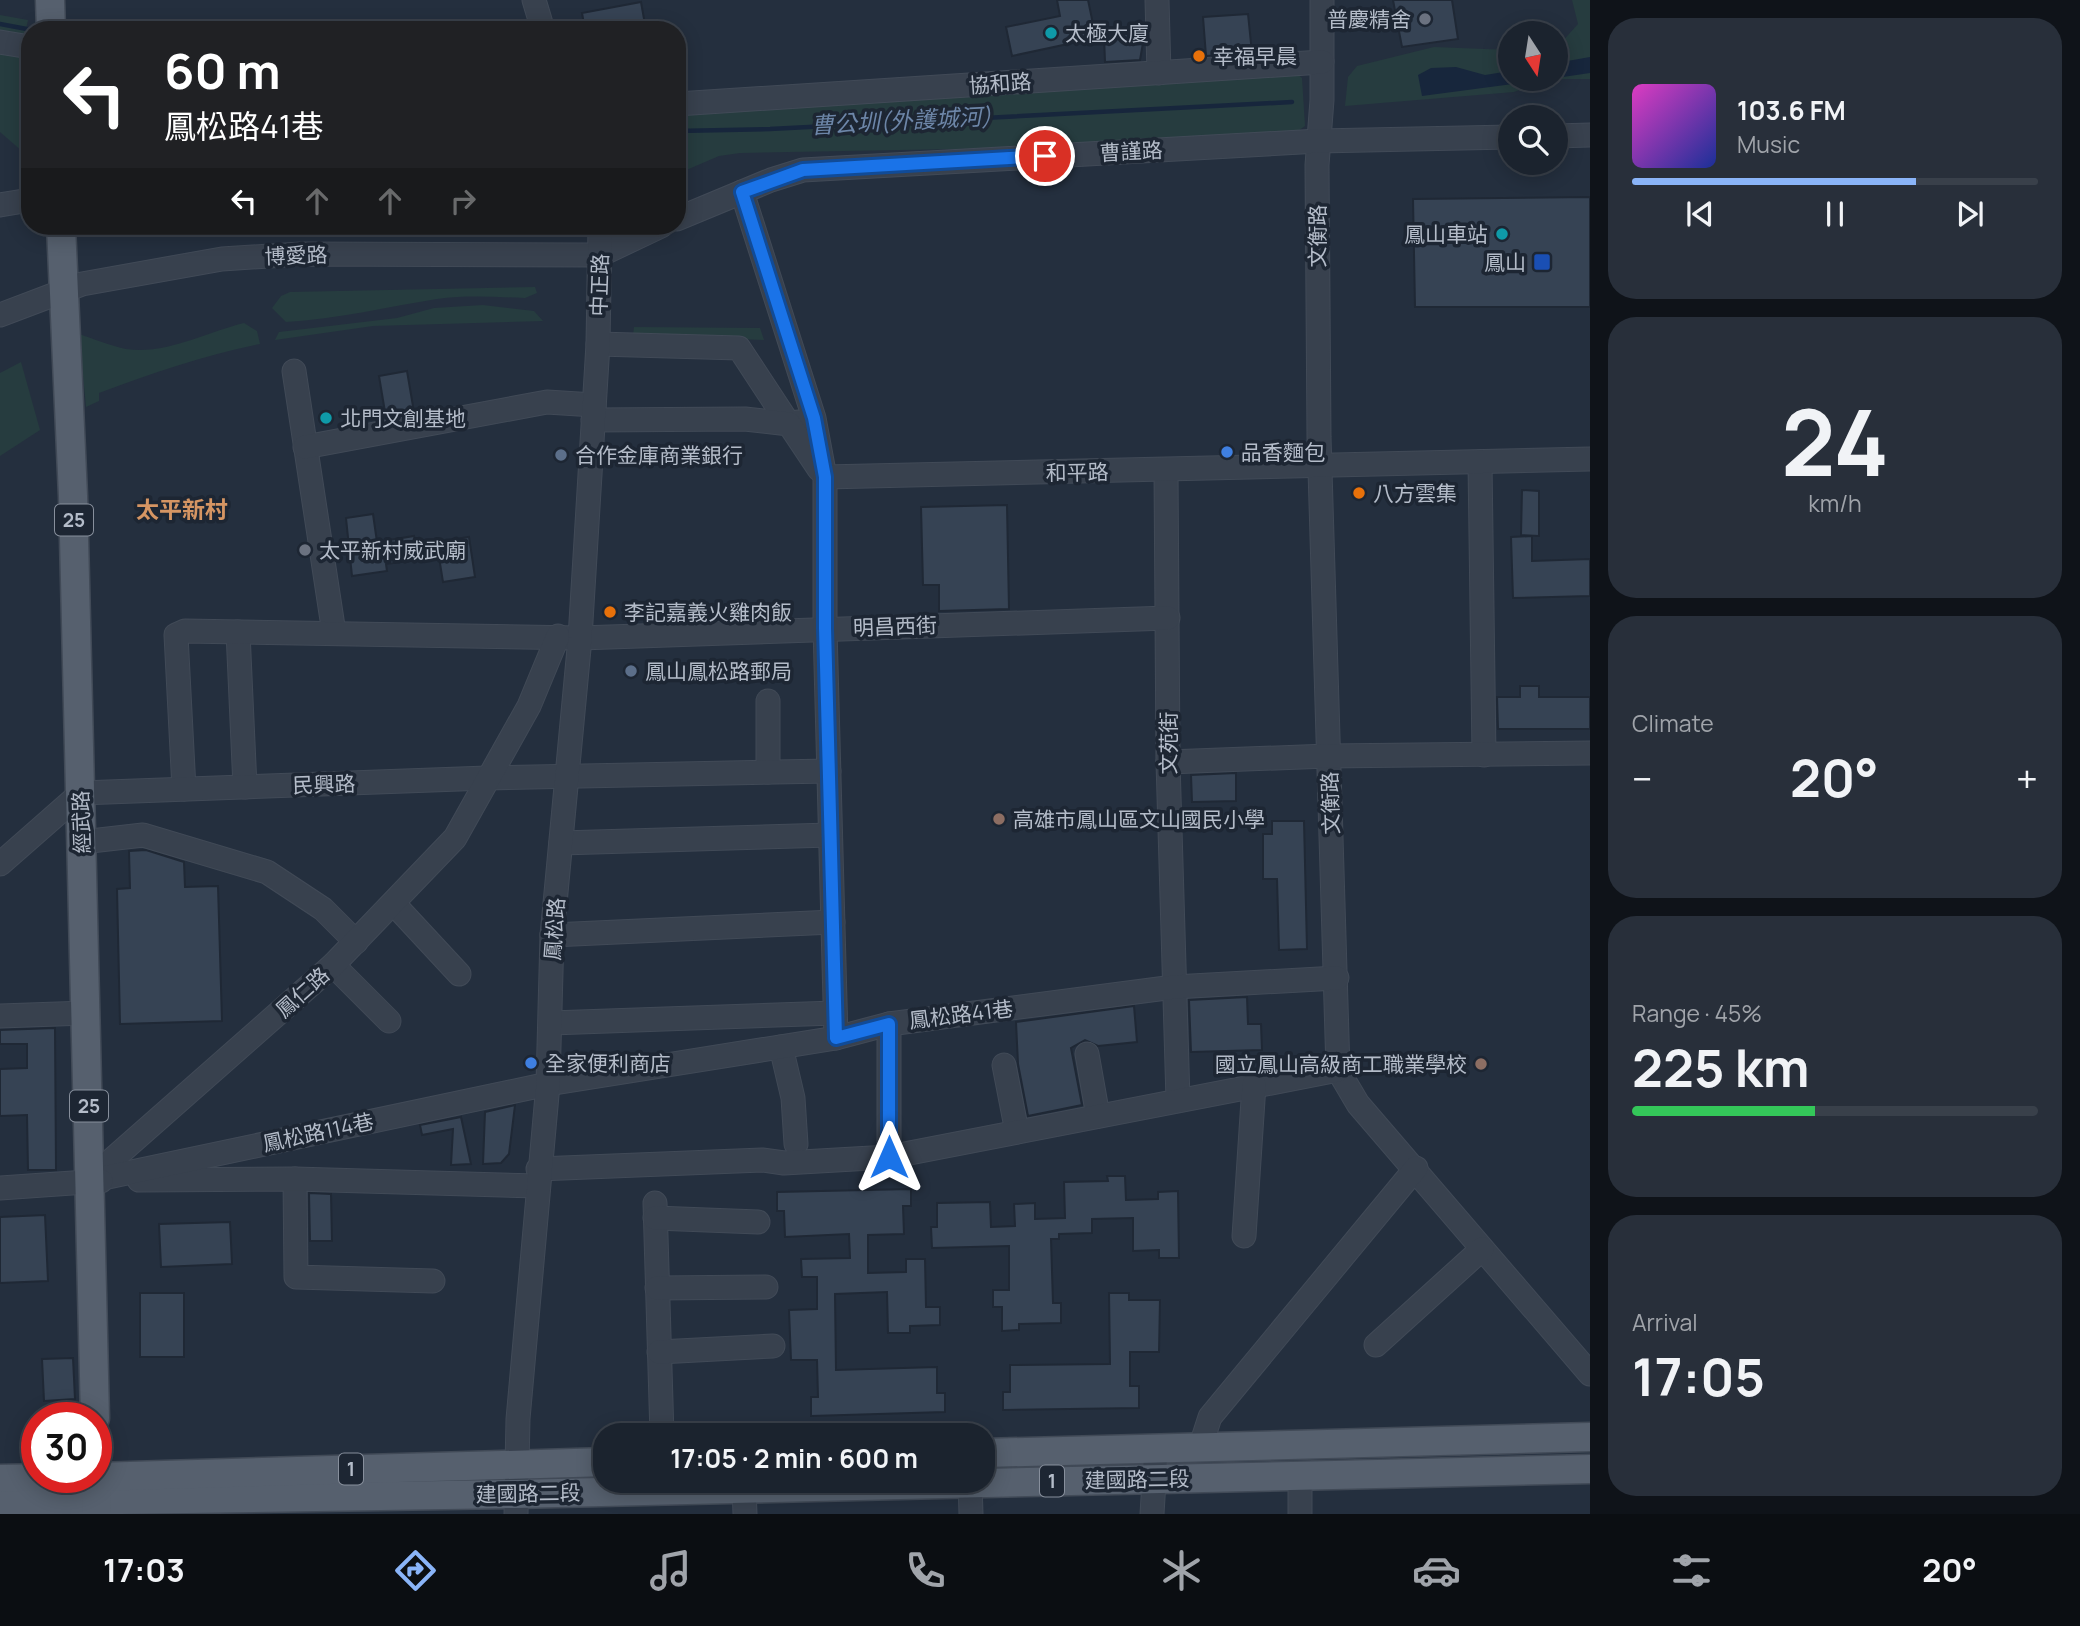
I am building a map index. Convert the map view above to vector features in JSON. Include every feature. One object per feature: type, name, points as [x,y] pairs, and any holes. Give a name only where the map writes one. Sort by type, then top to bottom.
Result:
[{"type":"main road","name":"經武路","points":[[61,235],[81,793],[95,1402]]},
{"type":"main road","name":"建國路二段","points":[[995,1453],[1590,1437]]},
{"type":"main road","name":"建國路二段","points":[[112,1491],[593,1462]]},
{"type":"main road","name":"建國路二段","points":[[995,1482],[1590,1469]]},
{"type":"main road","name":"1","points":[[0,1479],[21,1482]]},
{"type":"main road","name":"1","points":[[0,1506],[89,1493]]},
{"type":"main road","name":"建國路二段","points":[[112,1493],[322,1505],[745,1501],[845,1493]]},
{"type":"street","points":[[534,0],[540,21]]},
{"type":"street","points":[[1157,0],[1159,73]]},
{"type":"street","name":"文衡路","points":[[1322,0],[1319,464],[1338,1070],[1358,1104],[1416,1168],[1482,1250],[1590,1374]]},
{"type":"street","points":[[0,42],[21,46]]},
{"type":"street","name":"協和路","points":[[686,103],[1322,62]]},
{"type":"street","points":[[1568,136],[1590,135]]},
{"type":"street","name":"曹謹路","points":[[686,215],[771,180],[816,169],[1319,141],[1498,137]]},
{"type":"street","points":[[742,192],[814,418],[825,477],[825,628],[836,1038]]},
{"type":"street","points":[[0,205],[21,202]]},
{"type":"street","name":"中正路","points":[[598,344],[600,235]]},
{"type":"street","points":[[600,255],[642,235]]},
{"type":"street","name":"博愛路","points":[[0,315],[64,289],[222,258],[301,254],[600,255]]},
{"type":"street","points":[[598,344],[739,348],[825,477]]},
{"type":"street","name":"鳳松路","points":[[515,1504],[538,1178],[548,1084],[552,935],[567,776],[569,637],[594,412],[598,344]]},
{"type":"street","points":[[294,370],[334,633]]},
{"type":"street","points":[[305,447],[547,402],[594,412],[745,419],[789,424],[814,418]]},
{"type":"street","name":"和平路","points":[[825,477],[1590,459]]},
{"type":"street","points":[[1480,462],[1484,755]]},
{"type":"street","name":"文苑街","points":[[1166,470],[1168,762],[1178,1100]]},
{"type":"street","name":"明昌西街","points":[[184,789],[176,635],[186,631],[569,637],[1168,618]]},
{"type":"street","points":[[238,632],[245,787]]},
{"type":"street","name":"鳳仁路","points":[[89,1181],[333,965],[455,838],[569,637]]},
{"type":"street","points":[[768,701],[768,772]]},
{"type":"street","points":[[1168,762],[1328,756],[1590,752]]},
{"type":"street","name":"民興路","points":[[81,793],[487,778],[829,771]]},
{"type":"street","points":[[0,864],[81,793]]},
{"type":"street","points":[[82,842],[143,835],[268,872],[323,909],[356,942]]},
{"type":"street","points":[[561,843],[830,835]]},
{"type":"street","points":[[394,904],[459,974]]},
{"type":"street","points":[[552,935],[833,922]]},
{"type":"street","points":[[333,965],[389,1021]]},
{"type":"street","name":"鳳松路41巷","points":[[548,1084],[836,1038],[889,1024],[1174,987],[1336,978]]},
{"type":"street","points":[[0,1016],[86,1013]]},
{"type":"street","points":[[551,1023],[835,1013]]},
{"type":"street","points":[[889,1024],[889,1157]]},
{"type":"street","points":[[781,1047],[793,1098],[796,1144]]},
{"type":"street","points":[[1087,1054],[1098,1116]]},
{"type":"street","points":[[1004,1065],[1017,1132]]},
{"type":"street","points":[[0,1188],[89,1181],[538,1178],[762,1160],[784,1163],[889,1157],[1338,1070]]},
{"type":"street","name":"鳳松路114巷","points":[[89,1181],[548,1084]]},
{"type":"street","points":[[1244,1236],[1254,1085]]},
{"type":"street","points":[[1200,1448],[1210,1417],[1416,1168]]},
{"type":"street","points":[[295,1179],[296,1277],[433,1281]]},
{"type":"street","points":[[662,1423],[655,1211],[758,1222]]},
{"type":"street","points":[[1376,1345],[1482,1250]]},
{"type":"street","points":[[657,1288],[766,1287]]},
{"type":"street","points":[[659,1352],[773,1346]]},
{"type":"street","points":[[1152,1514],[1156,1449]]},
{"type":"street","points":[[1300,1476],[1300,1514]]},
{"type":"street","points":[[970,1493],[971,1514]]},
{"type":"green space","points":[[1572,0],[1590,0],[1590,79],[1568,79],[1568,35],[1578,24]]},
{"type":"green space","points":[[0,15],[28,20],[21,21],[21,33],[0,30]]},
{"type":"green space","points":[[1434,47],[1498,50],[1498,91],[1517,91],[1345,106],[1348,77],[1357,66]]},
{"type":"green space","points":[[0,54],[21,58],[21,150],[0,132]]},
{"type":"green space","points":[[1295,72],[1302,78],[1305,126],[1295,133],[1011,148],[740,153],[719,156],[686,170],[686,114]]},
{"type":"green space","points":[[535,287],[537,293],[525,298],[448,298],[343,316],[286,322],[272,308],[281,296],[290,292]]},
{"type":"green space","points":[[483,305],[534,311],[543,321],[373,326],[275,340],[279,332],[397,318],[434,308]]},
{"type":"green space","points":[[244,323],[257,331],[260,344],[199,359],[99,393],[99,401],[86,407],[79,334],[120,348],[156,349]]},
{"type":"green space","points":[[634,327],[760,328],[764,340],[633,335]]},
{"type":"green space","points":[[21,362],[40,430],[0,456],[0,373]]},
{"type":"water","points":[[1590,57],[1590,73],[1568,76],[1568,61]]},
{"type":"water","points":[[1456,67],[1485,75],[1498,73],[1498,86],[1422,96],[1418,75],[1431,68]]},
{"type":"building","name":"太極大廈","points":[[1057,0],[1088,0],[1096,38],[1012,56],[1006,27],[1060,16]]},
{"type":"building","name":"普慶精舍","points":[[1393,0],[1452,0],[1458,39],[1402,47]]},
{"type":"building","points":[[641,2],[644,21],[583,21],[582,13]]},
{"type":"building","points":[[1248,14],[1252,53],[1206,56],[1203,17]]},
{"type":"building","points":[[1139,33],[1143,43],[1140,60],[1105,62],[1104,36]]},
{"type":"building","name":"鳳山車站","points":[[1590,197],[1590,307],[1415,307],[1413,199]]},
{"type":"building","points":[[407,371],[414,412],[386,418],[379,376]]},
{"type":"building","points":[[1522,490],[1539,491],[1539,536],[1521,535]]},
{"type":"building","points":[[1007,505],[1009,609],[939,611],[939,585],[923,585],[921,507]]},
{"type":"building","points":[[373,514],[377,542],[414,536],[416,545],[469,537],[475,577],[443,582],[439,557],[386,564],[387,571],[352,576],[346,518]]},
{"type":"building","points":[[1532,536],[1532,561],[1590,559],[1590,596],[1513,598],[1511,537]]},
{"type":"building","points":[[1520,686],[1539,686],[1539,697],[1590,697],[1590,729],[1498,729],[1497,697],[1520,697]]},
{"type":"building","points":[[1236,773],[1236,801],[1192,802],[1191,775]]},
{"type":"building","points":[[1272,821],[1304,821],[1307,949],[1279,950],[1277,879],[1263,879],[1263,834],[1272,834]]},
{"type":"building","points":[[146,850],[184,862],[185,887],[218,886],[222,1021],[120,1024],[117,889],[130,888],[129,851]]},
{"type":"building","points":[[1247,997],[1248,1024],[1261,1024],[1262,1050],[1191,1052],[1189,1000]]},
{"type":"building","points":[[1134,1006],[1137,1042],[1098,1046],[1085,1040],[1071,1048],[1082,1105],[1028,1116],[1018,1064],[1016,1022]]},
{"type":"building","points":[[55,1028],[56,1170],[28,1170],[27,1115],[0,1116],[0,1069],[27,1068],[27,1044],[0,1044],[0,1030]]},
{"type":"building","points":[[515,1105],[509,1154],[501,1163],[483,1164],[485,1112]]},
{"type":"building","points":[[461,1117],[471,1164],[451,1165],[453,1129],[422,1135],[420,1125]]},
{"type":"building","points":[[1107,1176],[1125,1176],[1126,1200],[1158,1199],[1158,1192],[1178,1191],[1179,1258],[1159,1258],[1159,1250],[1133,1251],[1133,1218],[1092,1219],[1092,1233],[1059,1234],[1059,1239],[1051,1239],[1053,1303],[1061,1303],[1061,1323],[1019,1324],[1019,1330],[1002,1331],[1002,1307],[993,1307],[993,1290],[1009,1290],[1009,1246],[932,1248],[931,1227],[937,1227],[937,1203],[990,1202],[991,1227],[1015,1226],[1014,1204],[1035,1203],[1035,1219],[1065,1218],[1064,1182],[1108,1181]]},
{"type":"building","points":[[911,1189],[911,1206],[903,1206],[904,1234],[868,1235],[868,1273],[906,1272],[906,1259],[925,1259],[926,1307],[940,1307],[940,1325],[910,1326],[910,1333],[888,1333],[887,1292],[835,1294],[836,1370],[937,1367],[937,1393],[945,1393],[945,1412],[811,1416],[811,1397],[818,1397],[817,1360],[791,1360],[789,1310],[817,1309],[817,1277],[802,1277],[801,1259],[850,1258],[849,1234],[785,1237],[784,1211],[777,1211],[777,1192]]},
{"type":"building","points":[[309,1193],[331,1194],[332,1241],[310,1241]]},
{"type":"building","points":[[45,1215],[48,1281],[0,1283],[0,1217]]},
{"type":"building","points":[[230,1222],[232,1264],[161,1267],[159,1224]]},
{"type":"building","points":[[140,1293],[184,1293],[184,1357],[140,1357]]},
{"type":"building","points":[[1109,1293],[1129,1293],[1129,1300],[1160,1300],[1159,1352],[1130,1352],[1130,1386],[1139,1386],[1139,1408],[1003,1410],[1003,1392],[1010,1392],[1010,1365],[1110,1364]]},
{"type":"building","points":[[73,1358],[75,1399],[44,1401],[42,1359]]},
{"type":"waterway","name":"曹公圳(外護城河)","points":[[0,24],[21,28]]},
{"type":"waterway","name":"曹公圳(外護城河)","points":[[686,131],[770,129],[1292,102]]},
{"type":"place","name":"普慶精舍","points":[[1425,19]]},
{"type":"place","name":"太極大廈","points":[[1051,33]]},
{"type":"place","name":"幸福早晨","points":[[1199,56]]},
{"type":"place","name":"鳳山車站","points":[[1502,234]]},
{"type":"place","name":"鳳山","points":[[1542,262]]},
{"type":"place","name":"北門文創基地","points":[[326,418]]},
{"type":"place","name":"品香麵包","points":[[1227,452]]},
{"type":"place","name":"合作金庫商業銀行","points":[[561,455]]},
{"type":"place","name":"八方雲集","points":[[1359,493]]},
{"type":"place","name":"太平新村威武廟","points":[[305,550]]},
{"type":"place","name":"李記嘉義火雞肉飯","points":[[610,612]]},
{"type":"place","name":"鳳山鳳松路郵局","points":[[631,671]]},
{"type":"place","name":"高雄市鳳山區文山國民小學","points":[[999,819]]},
{"type":"place","name":"全家便利商店","points":[[531,1063]]},
{"type":"place","name":"國立鳳山高級商工職業學校","points":[[1481,1064]]},
{"type":"district","name":"太平新村","points":[[182,509]]},
{"type":"route","points":[[889,1157],[889,1024],[836,1038],[825,628],[825,477],[814,418],[742,192],[803,170],[1045,156]]}]
